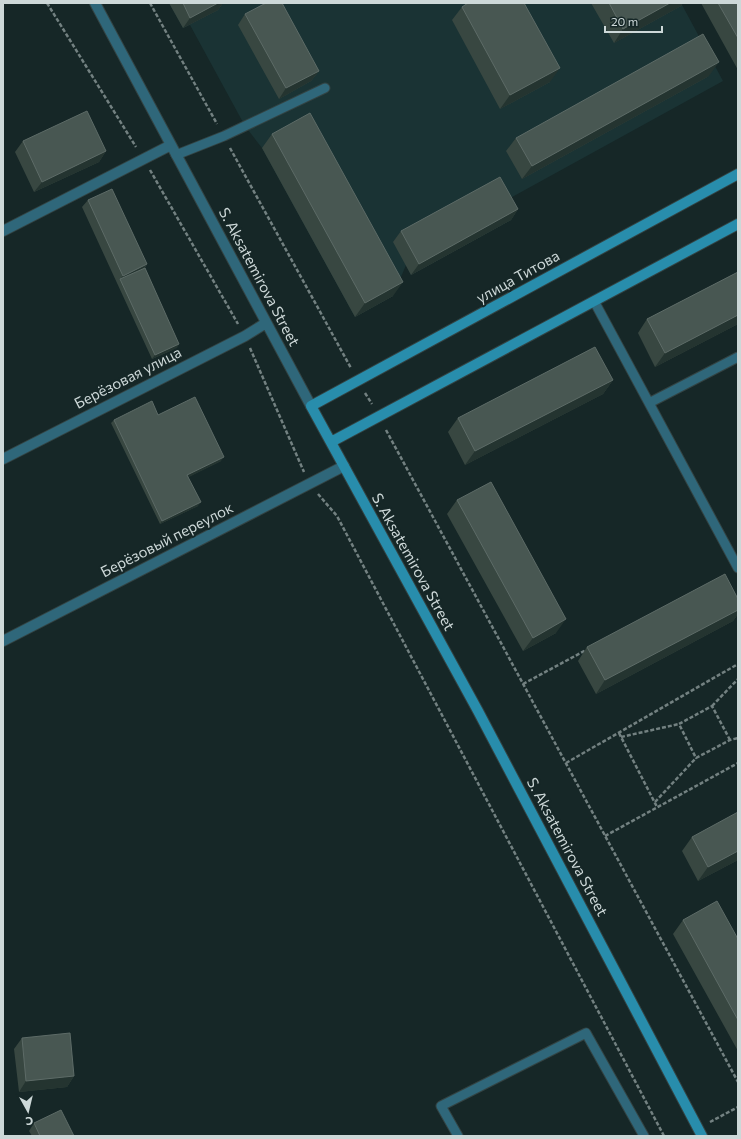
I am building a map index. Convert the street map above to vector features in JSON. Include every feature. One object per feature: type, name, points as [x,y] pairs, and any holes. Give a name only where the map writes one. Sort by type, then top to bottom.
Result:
[{"type":"street","name":"S. Aksatemirova Street","points":[[95,3],[266,323],[478,711],[700,1132]]},
{"type":"street","points":[[3,230],[171,145]]},
{"type":"street","name":"улица Титова","points":[[311,406],[738,174]]},
{"type":"street","points":[[331,442],[738,224]]},
{"type":"street","name":"Берёзовая улица","points":[[3,459],[245,336],[266,323]]},
{"type":"street","name":"Берёзовый переулок","points":[[3,641],[344,466]]},
{"type":"lane","points":[[176,155],[224,136],[324,88]]},
{"type":"lane","points":[[594,301],[738,568]]},
{"type":"lane","points":[[649,403],[738,357]]},
{"type":"lane","points":[[458,1136],[441,1106],[586,1033],[644,1136]]},
{"type":"path","points":[[47,3],[144,160],[245,336],[309,483],[337,516],[664,1136]]},
{"type":"path","points":[[150,3],[379,417],[738,1082]]},
{"type":"path","points":[[523,684],[592,646]]},
{"type":"path","points":[[566,763],[738,664]]},
{"type":"path","points":[[621,737],[679,724],[712,706],[738,679]]},
{"type":"path","points":[[712,706],[730,740]]},
{"type":"path","points":[[679,724],[696,758]]},
{"type":"path","points":[[619,732],[657,807]]},
{"type":"path","points":[[655,802],[696,758],[730,740],[738,738]]},
{"type":"path","points":[[605,836],[738,763]]},
{"type":"path","points":[[700,1132],[738,1107]]},
{"type":"shaded area","points":[[169,3],[681,3],[723,81],[501,203],[511,220],[411,275],[406,265],[393,296],[355,317],[262,148],[245,126],[190,25],[183,28]]},
{"type":"building","points":[[183,3],[218,3],[190,18]]},
{"type":"building","points":[[266,3],[282,3],[319,71],[286,88],[245,14]]},
{"type":"building","points":[[468,3],[524,3],[560,68],[510,95],[462,7]]},
{"type":"building","points":[[609,3],[670,3],[623,29]]},
{"type":"building","points":[[718,3],[738,3],[738,38]]},
{"type":"building","points":[[703,34],[719,62],[532,166],[516,138]]},
{"type":"building","points":[[87,111],[106,151],[42,182],[23,141]]},
{"type":"building","points":[[310,113],[403,282],[365,303],[272,134]]},
{"type":"building","points":[[500,177],[518,209],[419,264],[401,231]]},
{"type":"building","points":[[112,189],[147,264],[123,276],[88,200]]},
{"type":"building","points":[[145,268],[179,344],[155,355],[120,279]]},
{"type":"building","points":[[738,272],[738,315],[665,353],[647,319]]},
{"type":"building","points":[[595,347],[613,380],[475,451],[458,418]]},
{"type":"building","points":[[195,397],[224,457],[187,475],[201,502],[162,521],[114,420],[152,401],[158,415]]},
{"type":"building","points":[[491,482],[566,619],[533,638],[457,500]]},
{"type":"building","points":[[725,574],[738,599],[738,610],[605,680],[587,647]]},
{"type":"building","points":[[738,812],[738,851],[708,867],[692,837]]},
{"type":"building","points":[[717,901],[738,939],[738,1020],[683,920]]},
{"type":"building","points":[[70,1033],[74,1076],[26,1081],[22,1038]]},
{"type":"building","points":[[61,1110],[74,1136],[40,1136],[34,1123]]}]
